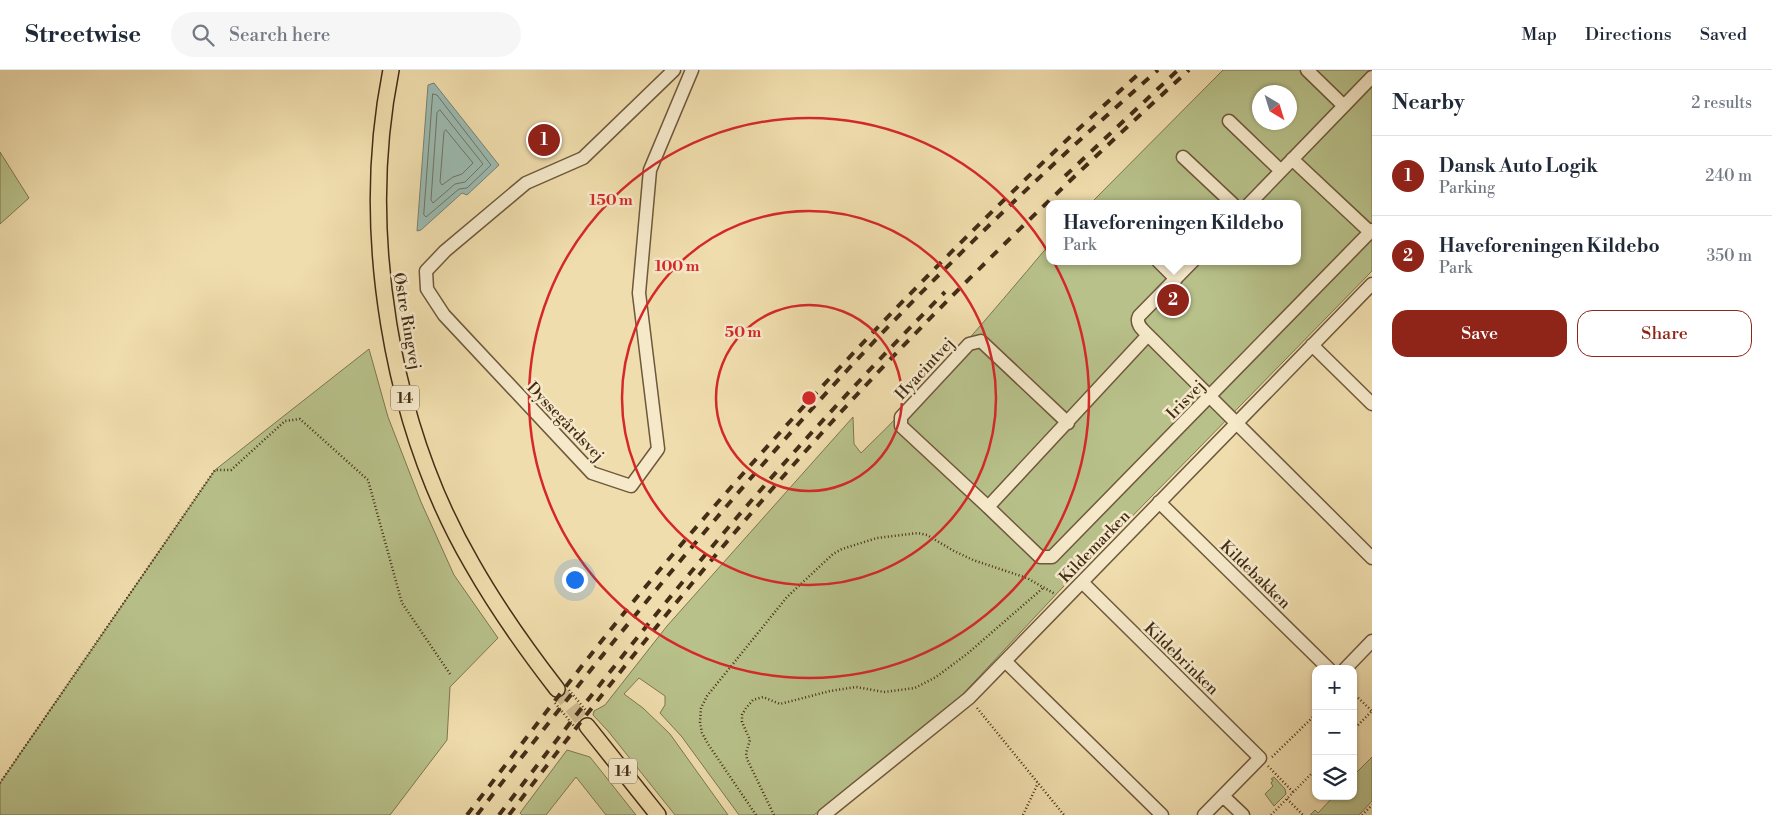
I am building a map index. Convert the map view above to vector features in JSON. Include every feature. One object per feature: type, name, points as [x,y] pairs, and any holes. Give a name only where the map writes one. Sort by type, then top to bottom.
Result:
[{"type":"main road","name":"Østre Ringvej","points":[[391,70],[385,97],[378,176],[379,252],[391,341],[411,424],[439,497],[471,563],[512,628],[559,691]]},
{"type":"main road","name":"14","points":[[584,723],[658,815]]},
{"type":"street","name":"Dyssegårdsvej","points":[[674,70],[583,158],[526,183],[445,250],[426,271],[427,289],[444,315],[592,473],[631,486],[658,449],[639,293],[650,170],[692,70]]},
{"type":"street","points":[[1307,70],[1344,106]]},
{"type":"street","points":[[1253,200],[1372,78]]},
{"type":"street","points":[[1229,121],[1281,171]]},
{"type":"street","points":[[1184,156],[1229,200]]},
{"type":"street","points":[[1292,159],[1371,231]]},
{"type":"street","name":"Irisvej","points":[[1015,533],[1040,557],[1052,557],[1371,231]]},
{"type":"street","points":[[1162,265],[1176,279]]},
{"type":"street","points":[[1189,265],[1139,316],[1138,324],[1235,424],[1372,558]]},
{"type":"street","name":"Kildemarken","points":[[824,815],[969,698],[1372,284]]},
{"type":"street","points":[[988,507],[1148,336]]},
{"type":"street","name":"Hyacintvej","points":[[1015,533],[901,426],[900,418],[969,344],[981,341],[1068,423]]},
{"type":"street","points":[[1312,345],[1372,404]]},
{"type":"street","name":"Kildebakken","points":[[1159,502],[1325,665]]},
{"type":"street","name":"Kildebrinken","points":[[1082,582],[1263,760]]},
{"type":"street","points":[[1349,665],[1372,641]]},
{"type":"street","points":[[1005,661],[1162,815]]},
{"type":"street","points":[[1204,815],[1263,760]]},
{"type":"street","points":[[1223,796],[1243,815]]},
{"type":"path","points":[[0,783],[216,470],[231,470],[285,422],[300,419],[368,480],[402,603],[450,674]]},
{"type":"path","points":[[756,815],[708,744],[702,732],[700,722],[701,708],[707,696],[787,597],[833,554],[877,538],[918,533],[934,537],[954,551],[973,560],[1027,578],[1065,600]]},
{"type":"path","points":[[774,815],[747,759],[746,752],[750,740],[742,722],[742,715],[753,700],[764,697],[780,704],[830,691],[856,687],[884,692],[915,688],[930,681],[967,654],[1043,587]]},
{"type":"path","points":[[559,691],[584,723]]},
{"type":"path","points":[[559,691],[584,723]]},
{"type":"path","points":[[1357,697],[1372,711],[1357,726]]},
{"type":"path","points":[[969,698],[1064,815]]},
{"type":"path","points":[[1293,792],[1263,760],[1312,717]]},
{"type":"path","points":[[1271,815],[1312,773]]},
{"type":"path","points":[[1023,815],[1038,783]]},
{"type":"path","points":[[1287,799],[1304,815]]},
{"type":"path","points":[[1362,815],[1372,805]]},
{"type":"green space","points":[[1223,70],[1372,70],[1372,271],[1063,587],[961,696],[814,815],[739,815],[682,737],[660,713],[665,705],[665,696],[639,678],[624,694],[643,708],[670,734],[728,815],[675,815],[593,715],[594,711],[605,705],[667,626],[853,417],[854,444],[861,453],[935,377],[1046,249],[1046,265],[1301,265],[1301,200],[1094,200]]},
{"type":"green space","points":[[0,152],[29,198],[0,224]]},
{"type":"green space","points":[[369,349],[388,417],[421,502],[454,575],[498,638],[450,687],[447,740],[390,815],[0,815],[0,783],[215,470]]},
{"type":"green space","points":[[567,750],[590,757],[636,815],[606,815],[576,777],[546,815],[522,815],[520,813]]},
{"type":"green space","points":[[1372,757],[1372,801],[1359,815],[1310,815],[1315,810],[1318,813],[1330,800],[1357,800],[1357,772]]},
{"type":"green space","points":[[1274,777],[1285,789],[1286,794],[1274,806],[1265,794],[1273,786],[1271,783],[1273,780],[1271,779]]},
{"type":"water","points":[[434,83],[499,165],[467,195],[462,193],[421,230],[417,231],[428,85]]},
{"type":"tunnel","points":[[557,689],[587,726]]},
{"type":"railway","points":[[467,815],[647,585],[785,426],[960,244],[1143,70]]},
{"type":"railway","points":[[477,815],[590,671],[667,577],[830,389],[874,341],[1013,202],[1158,70]]},
{"type":"railway","points":[[1065,176],[1178,70]]},
{"type":"railway","points":[[1050,200],[1189,70]]},
{"type":"railway","points":[[509,815],[591,708],[762,500],[892,357],[1046,204]]},
{"type":"railway","points":[[499,815],[618,662],[721,536],[815,429],[945,292]]},
{"type":"place","name":"Dansk Auto Logik","points":[[544,140]]},
{"type":"place","name":"Haveforeningen Kildebo","points":[[1173,300]]}]
